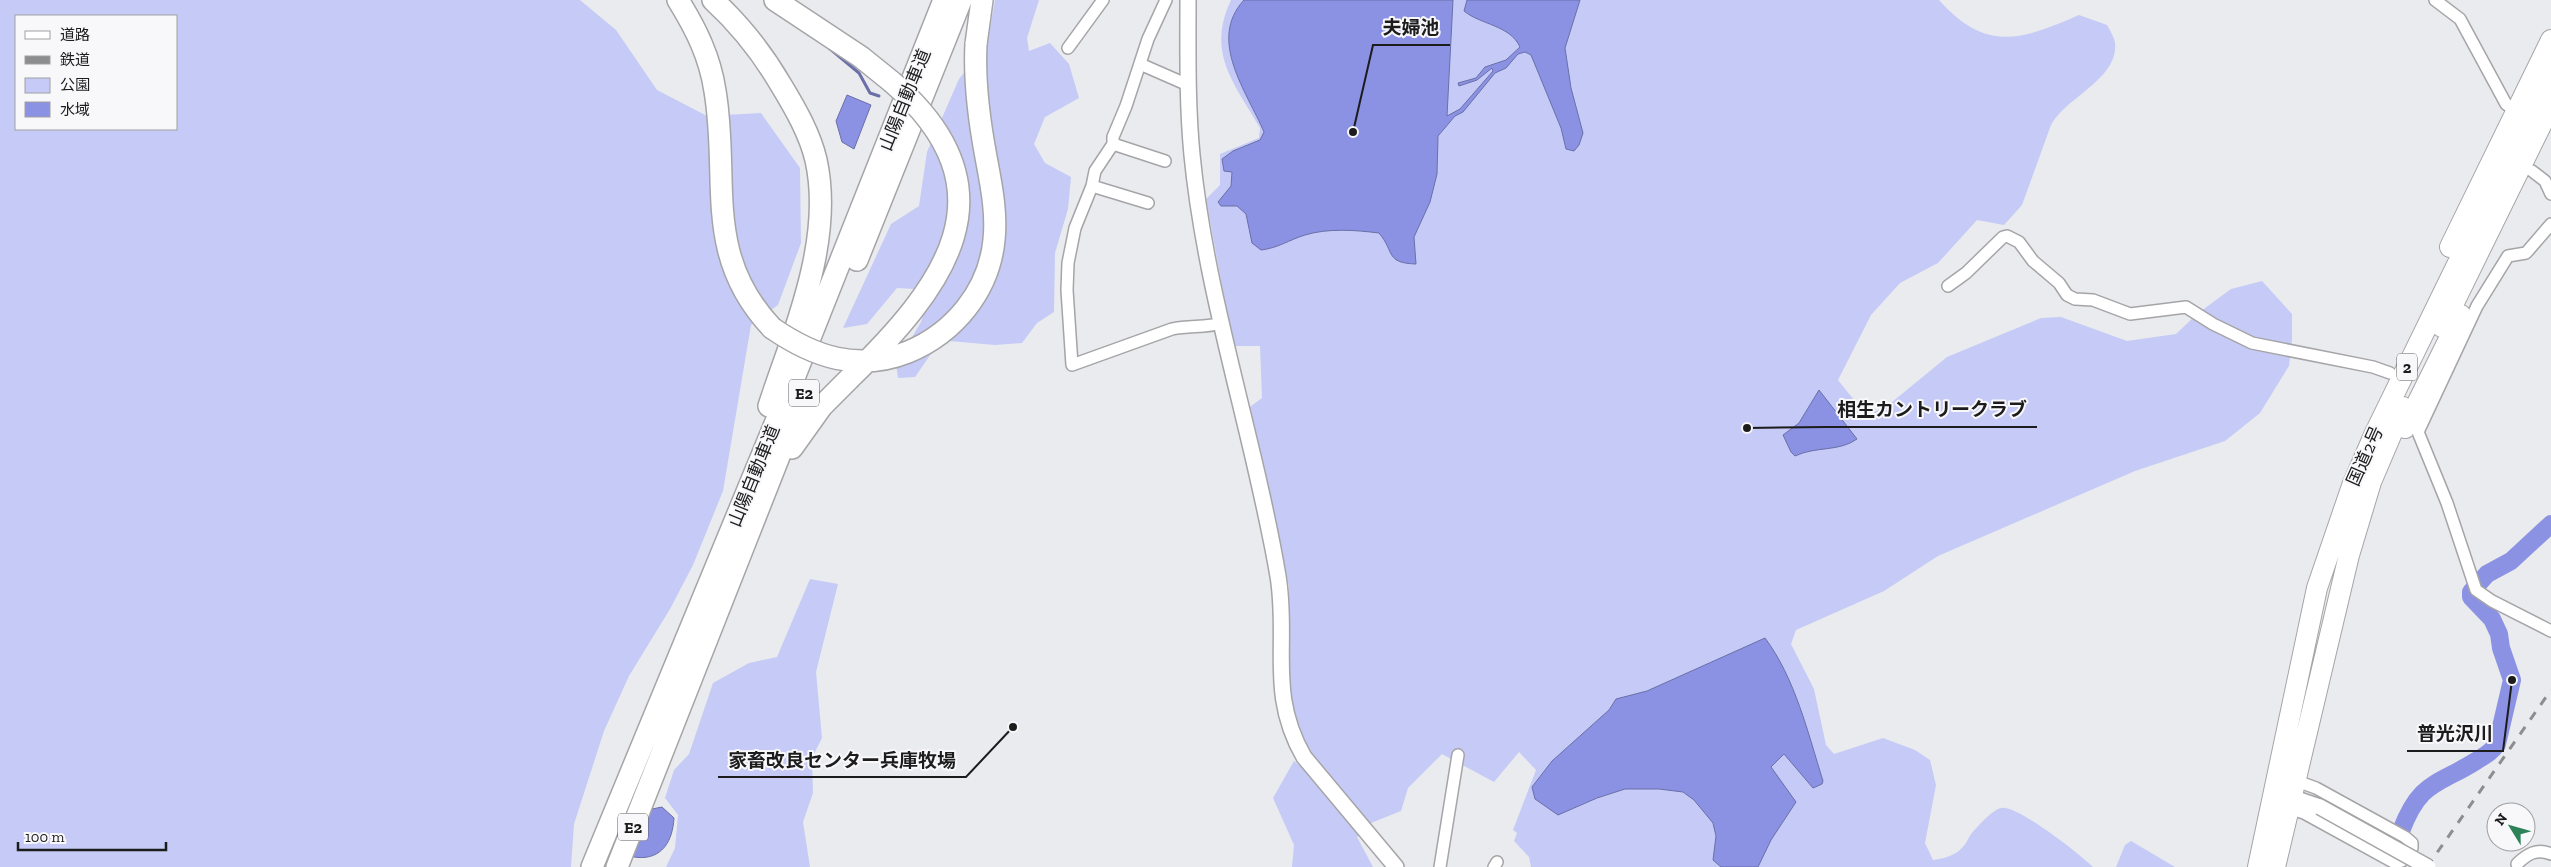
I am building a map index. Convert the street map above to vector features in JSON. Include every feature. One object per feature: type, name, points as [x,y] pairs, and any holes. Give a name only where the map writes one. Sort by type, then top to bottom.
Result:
[{"type":"highway","points":[[678,0],[701,40],[714,82],[718,123],[722,214],[726,243],[744,292],[772,328],[795,344],[814,353],[835,358],[880,360],[922,346],[957,320],[982,284],[994,240],[992,191],[977,92],[976,44],[982,0]]},
{"type":"highway","points":[[713,0],[758,50],[794,106],[816,159],[821,206],[816,250],[807,286],[715,570]]},
{"type":"highway","points":[[774,0],[853,52],[892,82],[912,100],[928,119],[948,150],[956,182],[957,219],[948,256],[928,292],[892,337],[822,406],[774,469]]},
{"type":"highway","name":"山陽自動車道","points":[[593,865],[792,384],[944,0]]},
{"type":"highway","name":"山陽自動車道","points":[[617,867],[961,0]]},
{"type":"highway","points":[[2317,588],[2332,516],[2343,481],[2390,373],[2551,40]]},
{"type":"highway","name":"国道2号","points":[[2275,867],[2317,588],[2352,486],[2375,433],[2523,161],[2551,72]]},
{"type":"highway","name":"国道2号","points":[[2258,867],[2286,794],[2348,556],[2371,482],[2392,429],[2551,105]]},
{"type":"highway","points":[[2348,556],[2420,395],[2455,341],[2523,161],[2551,134]]},
{"type":"street","points":[[1068,48],[1103,0]]},
{"type":"street","points":[[1166,0],[1148,39],[1126,106],[1113,137],[1113,144],[1095,171],[1092,186],[1075,228],[1068,263],[1066,290],[1072,365],[1172,329],[1185,326],[1222,324]]},
{"type":"street","points":[[1188,0],[1188,85],[1192,156],[1208,257],[1278,577],[1282,694],[1288,724],[1304,757],[1396,867]]},
{"type":"street","points":[[2435,0],[2460,19],[2502,96],[2511,109],[2516,111]]},
{"type":"street","points":[[1140,64],[1188,85]]},
{"type":"street","points":[[1113,144],[1165,161]]},
{"type":"street","points":[[2523,161],[2545,180],[2551,194]]},
{"type":"street","points":[[1092,186],[1148,203]]},
{"type":"street","points":[[2551,224],[2526,253],[2508,256],[2505,260],[2455,341],[2418,432],[2447,503],[2475,587],[2492,601],[2551,631]]},
{"type":"street","points":[[1948,286],[1966,273],[2003,237],[2007,236],[2019,242],[2033,261],[2059,283],[2067,295],[2075,299],[2093,300],[2130,314],[2186,307],[2214,324],[2252,343],[2366,365],[2390,373]]},
{"type":"street","points":[[1440,867],[1458,755]]},
{"type":"street","points":[[2316,788],[2405,837],[2412,843],[2412,848],[2402,861],[2395,863],[2304,813],[2286,794],[2316,788]]},
{"type":"street","points":[[2286,794],[2320,807],[2428,867]]},
{"type":"street","points":[[2521,856],[2535,852],[2551,854]]},
{"type":"green space","points":[[0,0],[580,0],[616,30],[657,90],[707,116],[761,113],[800,168],[801,243],[778,305],[751,325],[723,491],[693,565],[670,609],[629,676],[604,731],[574,824],[571,867],[0,867]]},
{"type":"green space","points":[[995,0],[1039,0],[1027,38],[1029,51],[1050,43],[1069,64],[1079,98],[1045,117],[1034,144],[1045,163],[1071,177],[1068,209],[1055,253],[1054,312],[1037,323],[1022,343],[995,345],[949,341],[935,348],[915,377],[898,378],[896,364],[921,322],[931,290],[897,288],[867,324],[843,328],[891,224],[919,206],[927,152],[959,79],[987,44]]},
{"type":"green space","points":[[1231,0],[1939,0],[1956,17],[1973,28],[1989,35],[2005,37],[2040,31],[2079,15],[2107,25],[2115,43],[2114,56],[2109,67],[2090,87],[2058,115],[2051,125],[2022,205],[2004,225],[1977,220],[1938,263],[1900,283],[1871,315],[1838,380],[1866,415],[1886,407],[1947,357],[2041,318],[2061,317],[2127,341],[2176,334],[2197,314],[2231,289],[2262,281],[2292,314],[2289,366],[2260,413],[2225,441],[2135,471],[1938,556],[1884,591],[1796,630],[1791,644],[1814,689],[1826,745],[1834,754],[1883,738],[1915,750],[1930,760],[1936,785],[1925,843],[1933,860],[1947,857],[1963,847],[1981,823],[1997,809],[2001,808],[2009,809],[2033,821],[2093,867],[1531,867],[1529,857],[1514,841],[1517,833],[1513,830],[1536,770],[1519,752],[1494,782],[1442,754],[1408,788],[1401,811],[1371,823],[1357,837],[1373,867],[1292,867],[1294,845],[1273,798],[1294,761],[1313,776],[1312,760],[1293,717],[1290,686],[1289,587],[1282,550],[1247,409],[1262,398],[1260,346],[1233,346],[1206,199],[1220,185],[1220,154],[1259,138],[1260,128],[1233,82],[1222,52],[1221,36],[1224,19]]},
{"type":"green space","points":[[810,579],[838,584],[816,672],[822,738],[812,758],[813,793],[803,822],[810,867],[666,867],[675,848],[678,815],[665,798],[674,770],[689,754],[713,683],[749,663],[777,657]]},
{"type":"green space","points":[[2131,841],[2175,867],[2116,867],[2125,845]]},
{"type":"water","points":[[1244,0],[1453,0],[1447,116],[1460,109],[1493,71],[1492,68],[1477,80],[1459,86],[1458,83],[1476,78],[1485,67],[1506,60],[1520,47],[1509,34],[1464,11],[1467,0],[1580,0],[1565,48],[1571,88],[1583,133],[1579,145],[1574,151],[1566,149],[1561,128],[1531,55],[1525,52],[1518,54],[1506,68],[1495,73],[1463,112],[1455,116],[1438,136],[1437,174],[1430,202],[1414,237],[1416,264],[1395,259],[1379,233],[1361,231],[1332,230],[1314,233],[1273,248],[1261,250],[1252,243],[1246,214],[1237,206],[1221,206],[1218,202],[1231,186],[1232,172],[1224,171],[1222,159],[1233,151],[1260,140],[1264,132],[1240,83],[1230,49],[1229,32],[1234,16]]},
{"type":"water","points":[[847,95],[871,105],[854,149],[842,142],[836,121]]},
{"type":"water","points":[[1819,390],[1857,439],[1843,446],[1811,451],[1795,456],[1783,435],[1799,423]]},
{"type":"water","points":[[1765,638],[1785,670],[1793,688],[1823,781],[1822,784],[1813,788],[1784,754],[1771,767],[1796,802],[1771,840],[1758,867],[1721,867],[1713,860],[1716,836],[1713,823],[1694,800],[1683,792],[1659,789],[1625,789],[1597,798],[1558,815],[1535,799],[1532,787],[1552,761],[1609,710],[1616,699],[1647,691]]},
{"type":"water","points":[[662,807],[674,818],[671,834],[665,846],[657,853],[647,857],[622,854],[594,837],[600,825],[622,815]]},
{"type":"waterway","points":[[829,48],[859,73],[870,93],[879,96]]},
{"type":"waterway","points":[[2401,831],[2415,802],[2423,793],[2440,781],[2485,756],[2497,744],[2512,680],[2501,648],[2499,634],[2492,619],[2471,597],[2471,592],[2487,574],[2511,561],[2551,524]]},
{"type":"railway","points":[[2427,867],[2551,690]]},
{"type":"place","name":"夫婦池","points":[[1353,132]]},
{"type":"place","name":"相生カントリークラブ","points":[[1747,428]]},
{"type":"place","name":"普光沢川","points":[[2512,680]]},
{"type":"place","name":"家畜改良センター兵庫牧場","points":[[1013,727]]}]
